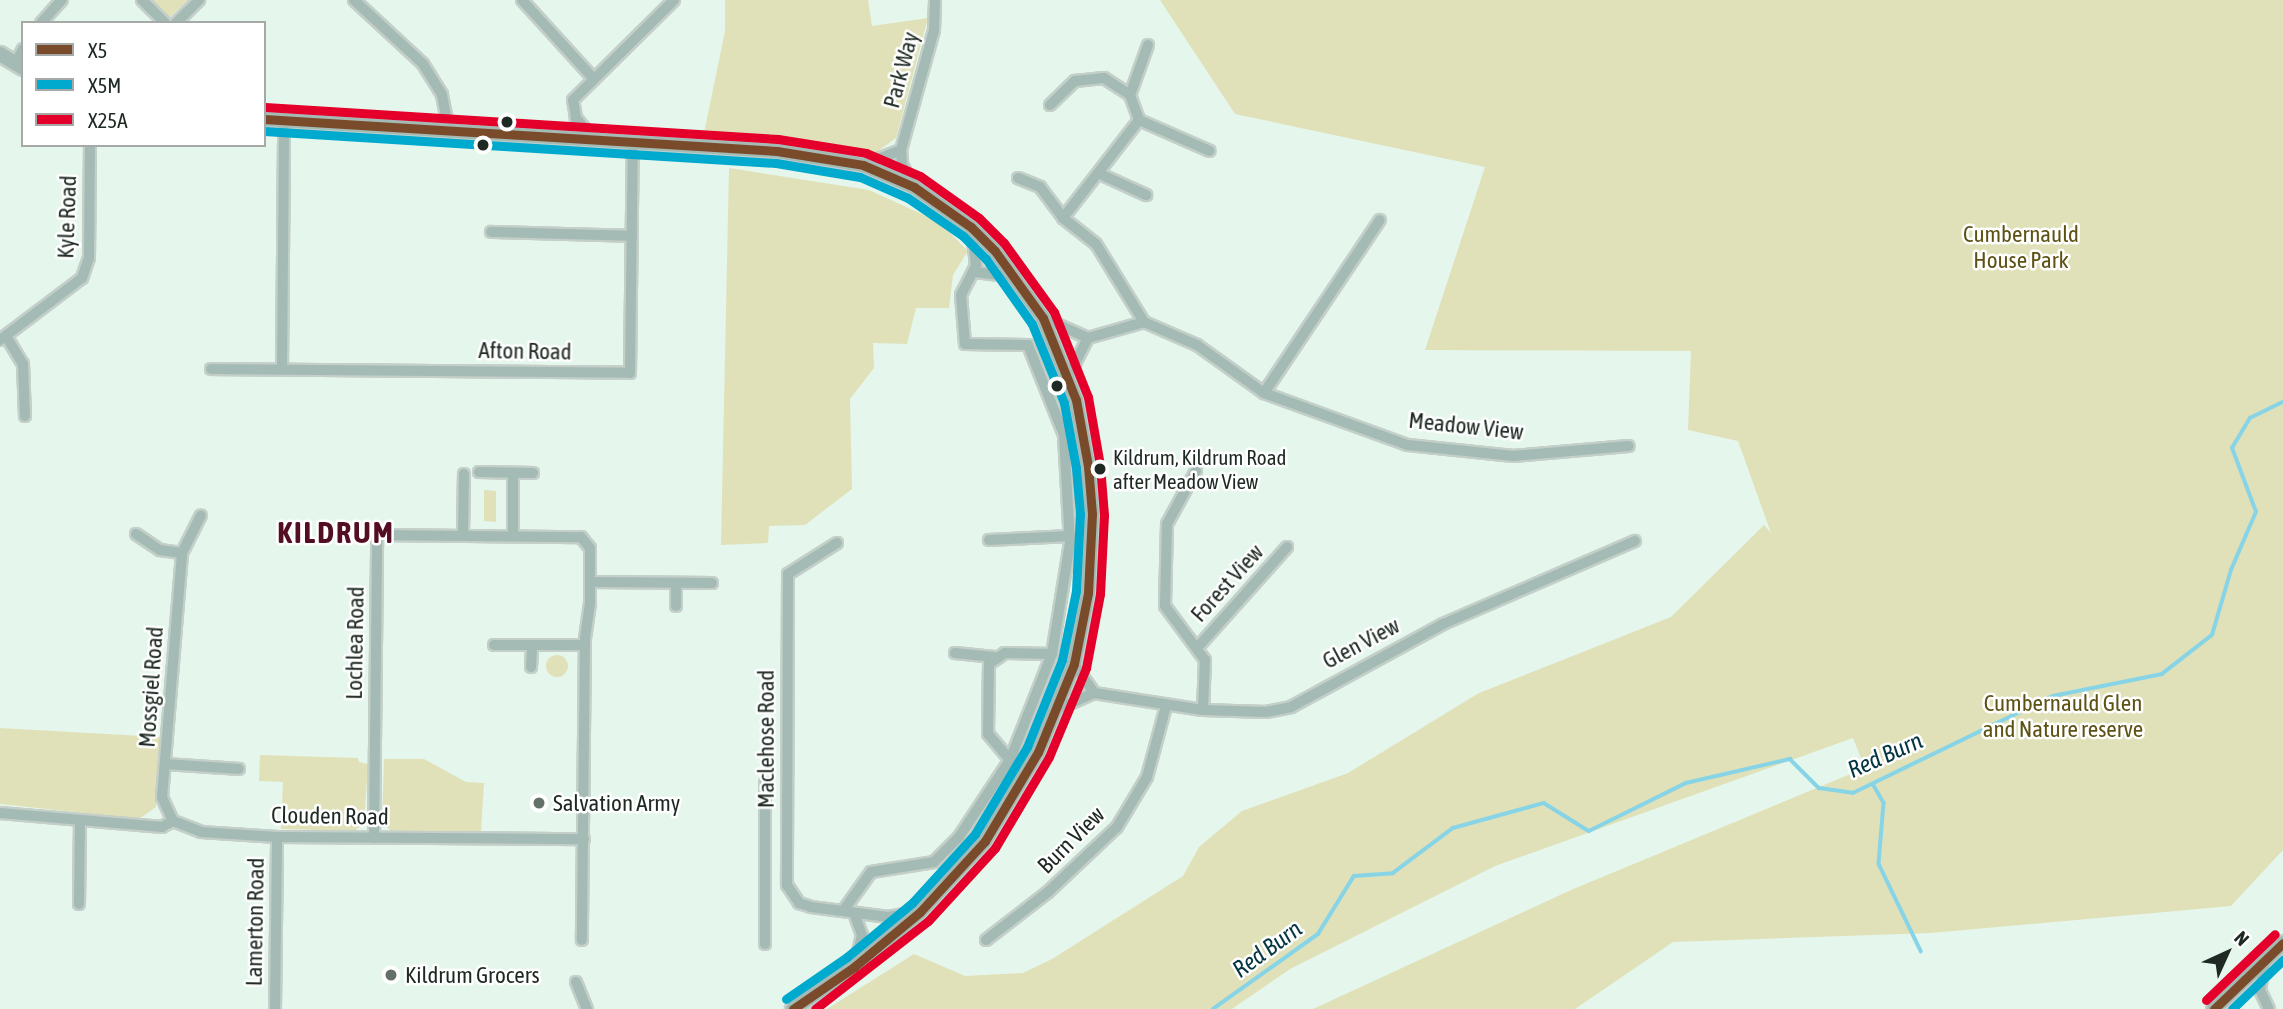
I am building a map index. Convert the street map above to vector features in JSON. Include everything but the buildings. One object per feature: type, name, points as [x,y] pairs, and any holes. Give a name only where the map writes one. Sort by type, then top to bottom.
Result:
[{"type":"street","points":[[43,21],[62,0]]},
{"type":"street","points":[[142,0],[163,21]]},
{"type":"street","points":[[178,21],[199,0]]},
{"type":"street","points":[[354,0],[423,64],[442,95],[449,132]]},
{"type":"street","points":[[522,0],[594,79]]},
{"type":"street","points":[[594,139],[572,111],[573,100],[674,0]]},
{"type":"street","name":"Park Way","points":[[901,150],[934,30],[935,0]]},
{"type":"street","points":[[1130,95],[1148,45]]},
{"type":"street","points":[[0,54],[19,66]]},
{"type":"street","points":[[1050,105],[1075,81],[1104,78],[1130,95],[1139,120],[1210,151]]},
{"type":"street","points":[[266,120],[777,151],[863,165],[914,187],[971,227],[1015,277],[1043,318],[1068,376],[1081,421],[1092,514],[1088,593],[1074,664],[1058,709],[1038,752],[985,841],[920,912],[854,967],[793,1009]]},
{"type":"street","points":[[1063,218],[1100,174],[1139,120]]},
{"type":"street","points":[[282,369],[284,121]]},
{"type":"street","name":"Afton Road","points":[[211,369],[630,373],[633,142]]},
{"type":"street","name":"Kyle Road","points":[[25,416],[23,364],[3,338],[82,278],[89,258],[90,147]]},
{"type":"street","points":[[863,165],[901,150],[902,164],[914,187]]},
{"type":"street","points":[[1100,174],[1146,195]]},
{"type":"street","points":[[1018,178],[1040,187],[1063,218],[1096,244],[1144,323],[1088,338],[1043,318]]},
{"type":"street","points":[[1264,393],[1380,220]]},
{"type":"street","points":[[854,967],[862,935],[848,912],[860,881],[870,872],[934,862],[975,815],[1010,760],[1052,654],[1070,536],[1064,435],[1035,354],[1028,345],[965,344],[961,295],[975,272],[971,227]]},
{"type":"street","points":[[491,232],[632,236]]},
{"type":"street","points":[[975,272],[1015,277]]},
{"type":"street","name":"Meadow View","points":[[1144,323],[1197,345],[1264,393],[1408,444],[1514,456],[1629,446]]},
{"type":"street","points":[[1068,376],[1088,338]]},
{"type":"street","name":"Forest View","points":[[1196,471],[1167,524],[1165,598],[1172,622],[1198,647],[1207,676],[1203,710]]},
{"type":"street","points":[[480,472],[533,473]]},
{"type":"street","points":[[513,473],[513,536]]},
{"type":"street","points":[[463,535],[464,474]]},
{"type":"street","name":"Mossgiel Road","points":[[173,821],[162,797],[182,553],[201,515]]},
{"type":"street","points":[[136,534],[160,550],[182,553]]},
{"type":"street","name":"Lochlea Road","points":[[374,838],[377,535],[581,537],[590,548],[585,641]]},
{"type":"street","points":[[989,540],[1070,536]]},
{"type":"street","name":"Glen View","points":[[1094,693],[1203,710],[1266,712],[1291,707],[1443,624],[1635,541]]},
{"type":"street","name":"Maclehose Road","points":[[837,542],[788,575],[787,845],[790,895],[799,903],[848,912],[888,917],[920,912]]},
{"type":"street","name":"Forest View","points":[[1198,647],[1287,547]]},
{"type":"street","points":[[590,582],[712,583]]},
{"type":"street","points":[[676,583],[676,606]]},
{"type":"street","points":[[494,645],[585,641],[582,940]]},
{"type":"street","points":[[531,667],[532,645]]},
{"type":"street","points":[[955,653],[994,657],[1052,654]]},
{"type":"street","points":[[994,657],[989,664],[988,734],[1010,760]]},
{"type":"street","points":[[1058,709],[1094,693],[1074,664]]},
{"type":"street","name":"Burn View","points":[[986,940],[1048,892],[1117,827],[1147,777],[1166,706]]},
{"type":"street","points":[[166,764],[239,769]]},
{"type":"street","points":[[765,783],[765,944]]},
{"type":"street","name":"Clouden Road","points":[[0,813],[162,827],[173,821],[201,832],[278,836],[584,839]]},
{"type":"street","points":[[79,904],[80,822]]},
{"type":"street","name":"Lamerton Road","points":[[275,1009],[278,836]]},
{"type":"street","points":[[765,847],[787,845]]},
{"type":"street","points":[[2214,1009],[2283,943]]},
{"type":"street","points":[[2265,959],[2260,990],[2269,1009]]},
{"type":"street","points":[[576,982],[587,1009]]},
{"type":"green space","points":[[150,0],[188,0],[169,18]]},
{"type":"green space","points":[[725,0],[868,0],[872,26],[928,18],[896,138],[874,154],[704,133],[725,31]]},
{"type":"green space","points":[[1160,0],[2283,0],[2283,850],[2231,906],[1931,933],[1673,942],[1575,1009],[1313,1009],[1571,890],[1865,768],[1853,738],[1495,866],[1290,969],[1232,1009],[827,1009],[914,954],[965,976],[1023,973],[1052,959],[1183,876],[1199,847],[1242,811],[1348,773],[1479,693],[1671,617],[1764,525],[1771,533],[1738,441],[1688,430],[1691,351],[1425,350],[1485,167],[1235,114]]},
{"type":"green space","points":[[729,168],[869,190],[939,222],[968,251],[953,275],[949,308],[916,308],[907,344],[873,343],[874,368],[850,399],[852,489],[805,525],[769,526],[768,543],[721,545]]},
{"type":"green space","points":[[484,490],[496,491],[496,522],[484,521]]},
{"type":"green space","points":[[557,655],[567,662],[568,666],[561,676],[557,677],[547,670],[546,666],[553,656]]},
{"type":"green space","points":[[0,728],[160,737],[156,807],[139,819],[0,804]]},
{"type":"green space","points":[[260,755],[358,758],[359,762],[368,764],[364,824],[354,831],[281,829],[283,782],[259,781]]},
{"type":"green space","points":[[384,759],[424,759],[466,782],[484,783],[481,831],[391,831],[382,823]]},
{"type":"waterway","name":"Red Burn","points":[[1213,1009],[1318,934],[1354,876],[1393,873],[1453,828],[1544,803],[1589,831],[1686,783],[1790,759],[1819,788],[1853,793],[2053,696],[2162,674],[2212,635],[2231,570],[2256,512],[2232,448],[2250,418],[2283,402]]},
{"type":"waterway","points":[[1873,784],[1884,803],[1879,864],[1921,951]]},
{"type":"transit line","name":"X25A","points":[[266,107],[778,139],[866,153],[920,176],[979,218],[1004,243],[1054,312],[1088,397],[1100,465],[1104,515],[1100,594],[1086,668],[1049,757],[995,848],[928,921],[815,1009]]},
{"type":"transit line","name":"X5","points":[[266,119],[777,151],[863,165],[914,187],[971,227],[995,251],[1043,318],[1076,400],[1088,466],[1092,514],[1088,593],[1074,664],[1038,752],[985,841],[920,912],[854,967],[793,1009]]},
{"type":"transit line","name":"X5M","points":[[266,131],[776,163],[860,177],[908,198],[963,236],[986,259],[1032,324],[1064,403],[1076,468],[1080,514],[1076,591],[1062,660],[1027,747],[975,834],[912,903],[847,957],[786,999]]},
{"type":"transit line","name":"X25A","points":[[2206,1000],[2275,934]]},
{"type":"transit line","name":"X5","points":[[2214,1009],[2283,943]]},
{"type":"transit line","name":"X5M","points":[[2232,1009],[2283,960]]},
{"type":"place","name":"Kildrum, Kildrum Road after Meadow View","points":[[1100,469]]},
{"type":"place","name":"Salvation Army","points":[[539,803]]},
{"type":"place","name":"Kildrum Grocers","points":[[391,975]]},
{"type":"district","name":"KILDRUM","points":[[336,532]]},
{"type":"park label","name":"Cumbernauld House Park","points":[[2021,247]]},
{"type":"park label","name":"Cumbernauld Glen and Nature reserve","points":[[2063,716]]}]
